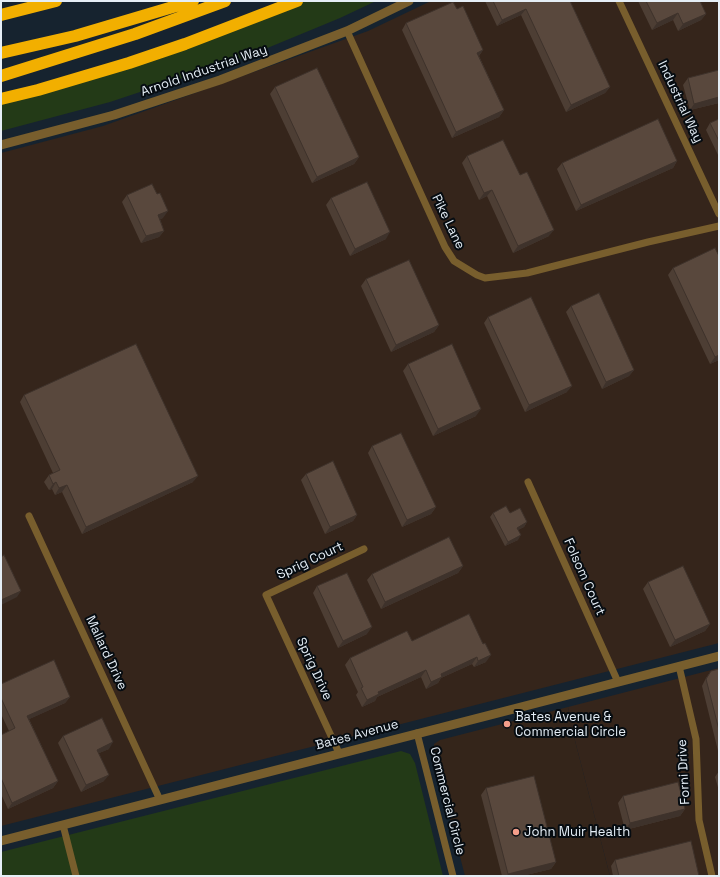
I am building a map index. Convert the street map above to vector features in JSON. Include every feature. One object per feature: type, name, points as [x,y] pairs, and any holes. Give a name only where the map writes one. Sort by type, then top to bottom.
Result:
[{"type":"highway","points":[[1,15],[56,1]]},
{"type":"highway","points":[[1,53],[75,36],[193,1]]},
{"type":"highway","points":[[1,76],[135,34],[225,1]]},
{"type":"highway","points":[[1,99],[38,90],[128,63],[185,44],[297,1]]},
{"type":"street","name":"Arnold Industrial Way","points":[[1,145],[114,115],[172,97],[254,68],[347,31],[409,1]]},
{"type":"street","name":"Industrial Way","points":[[619,1],[719,214]]},
{"type":"street","name":"Pike Lane","points":[[347,31],[445,247],[454,261],[477,275],[485,278],[527,273],[648,242],[719,226]]},
{"type":"street","name":"Folsom Court","points":[[528,482],[618,682]]},
{"type":"street","name":"Mallard Drive","points":[[29,516],[160,800]]},
{"type":"street","name":"Sprig Court","points":[[266,594],[364,549]]},
{"type":"street","name":"Sprig Drive","points":[[266,594],[339,753]]},
{"type":"street","name":"Bates Avenue","points":[[1,841],[719,656]]},
{"type":"street","name":"Forni Drive","points":[[679,666],[696,739],[699,820],[712,876]]},
{"type":"street","name":"Commercial Circle","points":[[417,733],[453,876]]},
{"type":"street","points":[[63,825],[76,876]]},
{"type":"shaded area","points":[[431,1],[719,1],[719,643],[1,826],[1,153],[103,126],[368,31]]},
{"type":"shaded area","points":[[719,668],[719,876],[610,876],[572,729],[568,707]]},
{"type":"shaded area","points":[[568,707],[572,729],[610,876],[465,876],[434,756],[434,744],[440,740]]},
{"type":"green space","points":[[297,1],[376,1],[340,18],[248,56],[110,102],[1,131],[1,99],[23,93]]},
{"type":"green space","points":[[401,751],[410,754],[415,763],[443,876],[1,876],[1,852]]},
{"type":"building","points":[[493,1],[570,1],[610,87],[571,105],[526,9],[502,20]]},
{"type":"building","points":[[646,1],[700,1],[706,14],[683,24],[678,13],[657,23]]},
{"type":"building","points":[[453,2],[457,9],[463,6],[483,50],[477,53],[504,110],[456,132],[406,23]]},
{"type":"building","points":[[317,68],[359,157],[317,177],[275,87]]},
{"type":"building","points":[[719,70],[719,97],[694,104],[688,78]]},
{"type":"building","points":[[658,119],[677,161],[581,205],[562,163]]},
{"type":"building","points":[[719,119],[719,141],[710,123]]},
{"type":"building","points":[[503,140],[520,175],[527,172],[554,230],[518,246],[492,190],[484,193],[467,156]]},
{"type":"building","points":[[367,182],[390,232],[355,249],[331,198]]},
{"type":"building","points":[[152,184],[157,194],[160,193],[168,211],[158,215],[164,231],[146,236],[127,195]]},
{"type":"building","points":[[715,248],[719,256],[719,355],[715,357],[673,268]]},
{"type":"building","points":[[409,260],[439,325],[396,345],[366,279]]},
{"type":"building","points":[[599,293],[634,370],[606,382],[571,306]]},
{"type":"building","points":[[531,297],[572,386],[529,405],[488,317]]},
{"type":"building","points":[[136,344],[198,476],[86,527],[67,485],[59,488],[56,482],[53,484],[49,475],[60,470],[24,395]]},
{"type":"building","points":[[452,344],[481,409],[438,429],[408,364]]},
{"type":"building","points":[[401,433],[436,507],[407,520],[372,446]]},
{"type":"building","points":[[333,461],[357,515],[330,527],[306,474]]},
{"type":"building","points":[[506,506],[510,513],[520,508],[527,522],[517,528],[521,535],[508,542],[493,513]]},
{"type":"building","points":[[449,537],[463,566],[385,602],[372,574]]},
{"type":"building","points":[[4,555],[21,591],[1,600],[1,557]]},
{"type":"building","points":[[683,566],[710,624],[675,640],[648,582]]},
{"type":"building","points":[[347,573],[372,627],[343,641],[317,586]]},
{"type":"building","points":[[469,614],[483,644],[485,643],[491,655],[478,661],[477,657],[441,674],[442,677],[431,682],[426,670],[378,692],[379,694],[367,700],[350,658],[407,631],[412,641]]},
{"type":"building","points":[[54,660],[70,697],[27,716],[58,781],[12,803],[1,778],[1,735],[15,728],[1,698],[1,684]]},
{"type":"building","points":[[719,669],[719,730],[706,679],[711,671]]},
{"type":"building","points":[[102,718],[113,742],[97,750],[109,775],[86,785],[63,736]]},
{"type":"building","name":"John Muir Health","points":[[534,776],[556,862],[508,874],[486,788]]},
{"type":"building","points":[[678,782],[685,809],[630,823],[623,796]]},
{"type":"building","points":[[691,841],[699,876],[619,876],[615,860]]},
{"type":"place","name":"Bates Avenue & Commercial Circle","points":[[507,724]]},
{"type":"place","name":"John Muir Health","points":[[516,832]]}]
